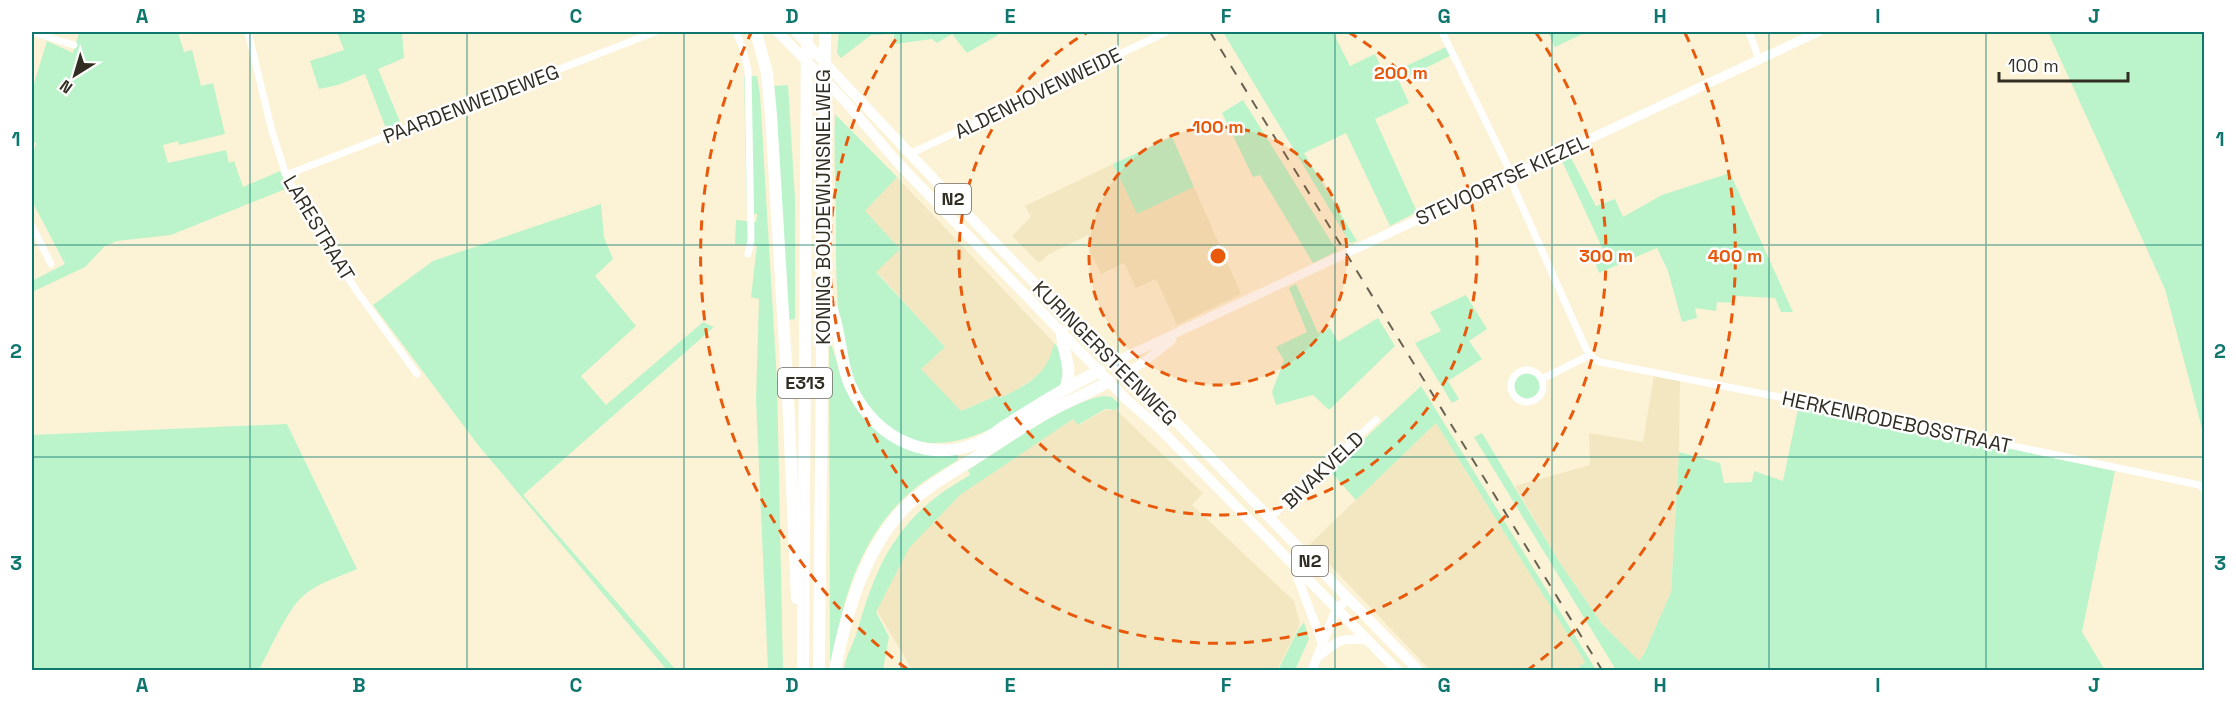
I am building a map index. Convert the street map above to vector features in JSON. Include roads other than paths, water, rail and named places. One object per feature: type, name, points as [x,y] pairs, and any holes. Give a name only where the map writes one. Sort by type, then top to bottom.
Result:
[{"type":"highway","points":[[756,32],[767,73],[771,115],[788,397],[795,594],[803,609]]},
{"type":"highway","name":"KONING BOUDEWIJNSNELWEG","points":[[803,670],[807,32]]},
{"type":"highway","name":"KONING BOUDEWIJNSNELWEG","points":[[819,670],[825,32]]},
{"type":"highway","points":[[823,294],[832,307],[843,366],[858,402],[889,435],[912,446],[930,450],[949,450],[986,439],[1065,388],[1100,371]]},
{"type":"highway","points":[[1062,332],[1062,345],[1070,377],[1065,388]]},
{"type":"highway","points":[[835,670],[856,590],[875,549],[897,516],[945,476],[1049,412],[1109,381]]},
{"type":"main road","name":"KURINGERSTEENWEG","points":[[778,32],[845,101],[897,162],[1126,399],[1158,427],[1397,670]]},
{"type":"main road","name":"KURINGERSTEENWEG","points":[[796,32],[1030,279],[1126,373],[1418,670]]},
{"type":"main road","name":"STEVOORTSE KIEZEL","points":[[1100,371],[1114,362],[1818,32]]},
{"type":"main road","name":"STEVOORTSE KIEZEL","points":[[1109,381],[1141,364],[1185,329]]},
{"type":"main road","points":[[1298,571],[1298,579],[1322,642]]},
{"type":"main road","points":[[1312,670],[1336,610],[1347,599]]},
{"type":"main road","points":[[1316,660],[1334,642],[1348,638],[1366,640]]},
{"type":"street","points":[[32,32],[74,45]]},
{"type":"street","name":"LARESTRAAT","points":[[248,32],[272,131],[286,175],[302,207],[356,290],[417,374]]},
{"type":"street","name":"PAARDENWEIDEWEG","points":[[286,175],[655,32]]},
{"type":"street","points":[[736,32],[748,70],[751,240],[748,254]]},
{"type":"street","name":"ALDENHOVENWEIDE","points":[[910,154],[1166,32]]},
{"type":"street","points":[[1442,32],[1512,175],[1514,188],[1590,355],[1542,379]]},
{"type":"street","points":[[1749,32],[1759,59]]},
{"type":"street","points":[[32,226],[51,264]]},
{"type":"street","name":"HERKENRODEBOSSTRAAT","points":[[1590,355],[1600,362],[1805,402],[2199,485],[2205,489]]},
{"type":"street","points":[[1530,370],[1542,379],[1542,390],[1536,399],[1526,402],[1516,398],[1513,394],[1512,379],[1519,371],[1530,370]]},
{"type":"street","name":"BIVAKVELD","points":[[1269,519],[1376,420]]},
{"type":"railway","points":[[1210,32],[1602,670]]}]
